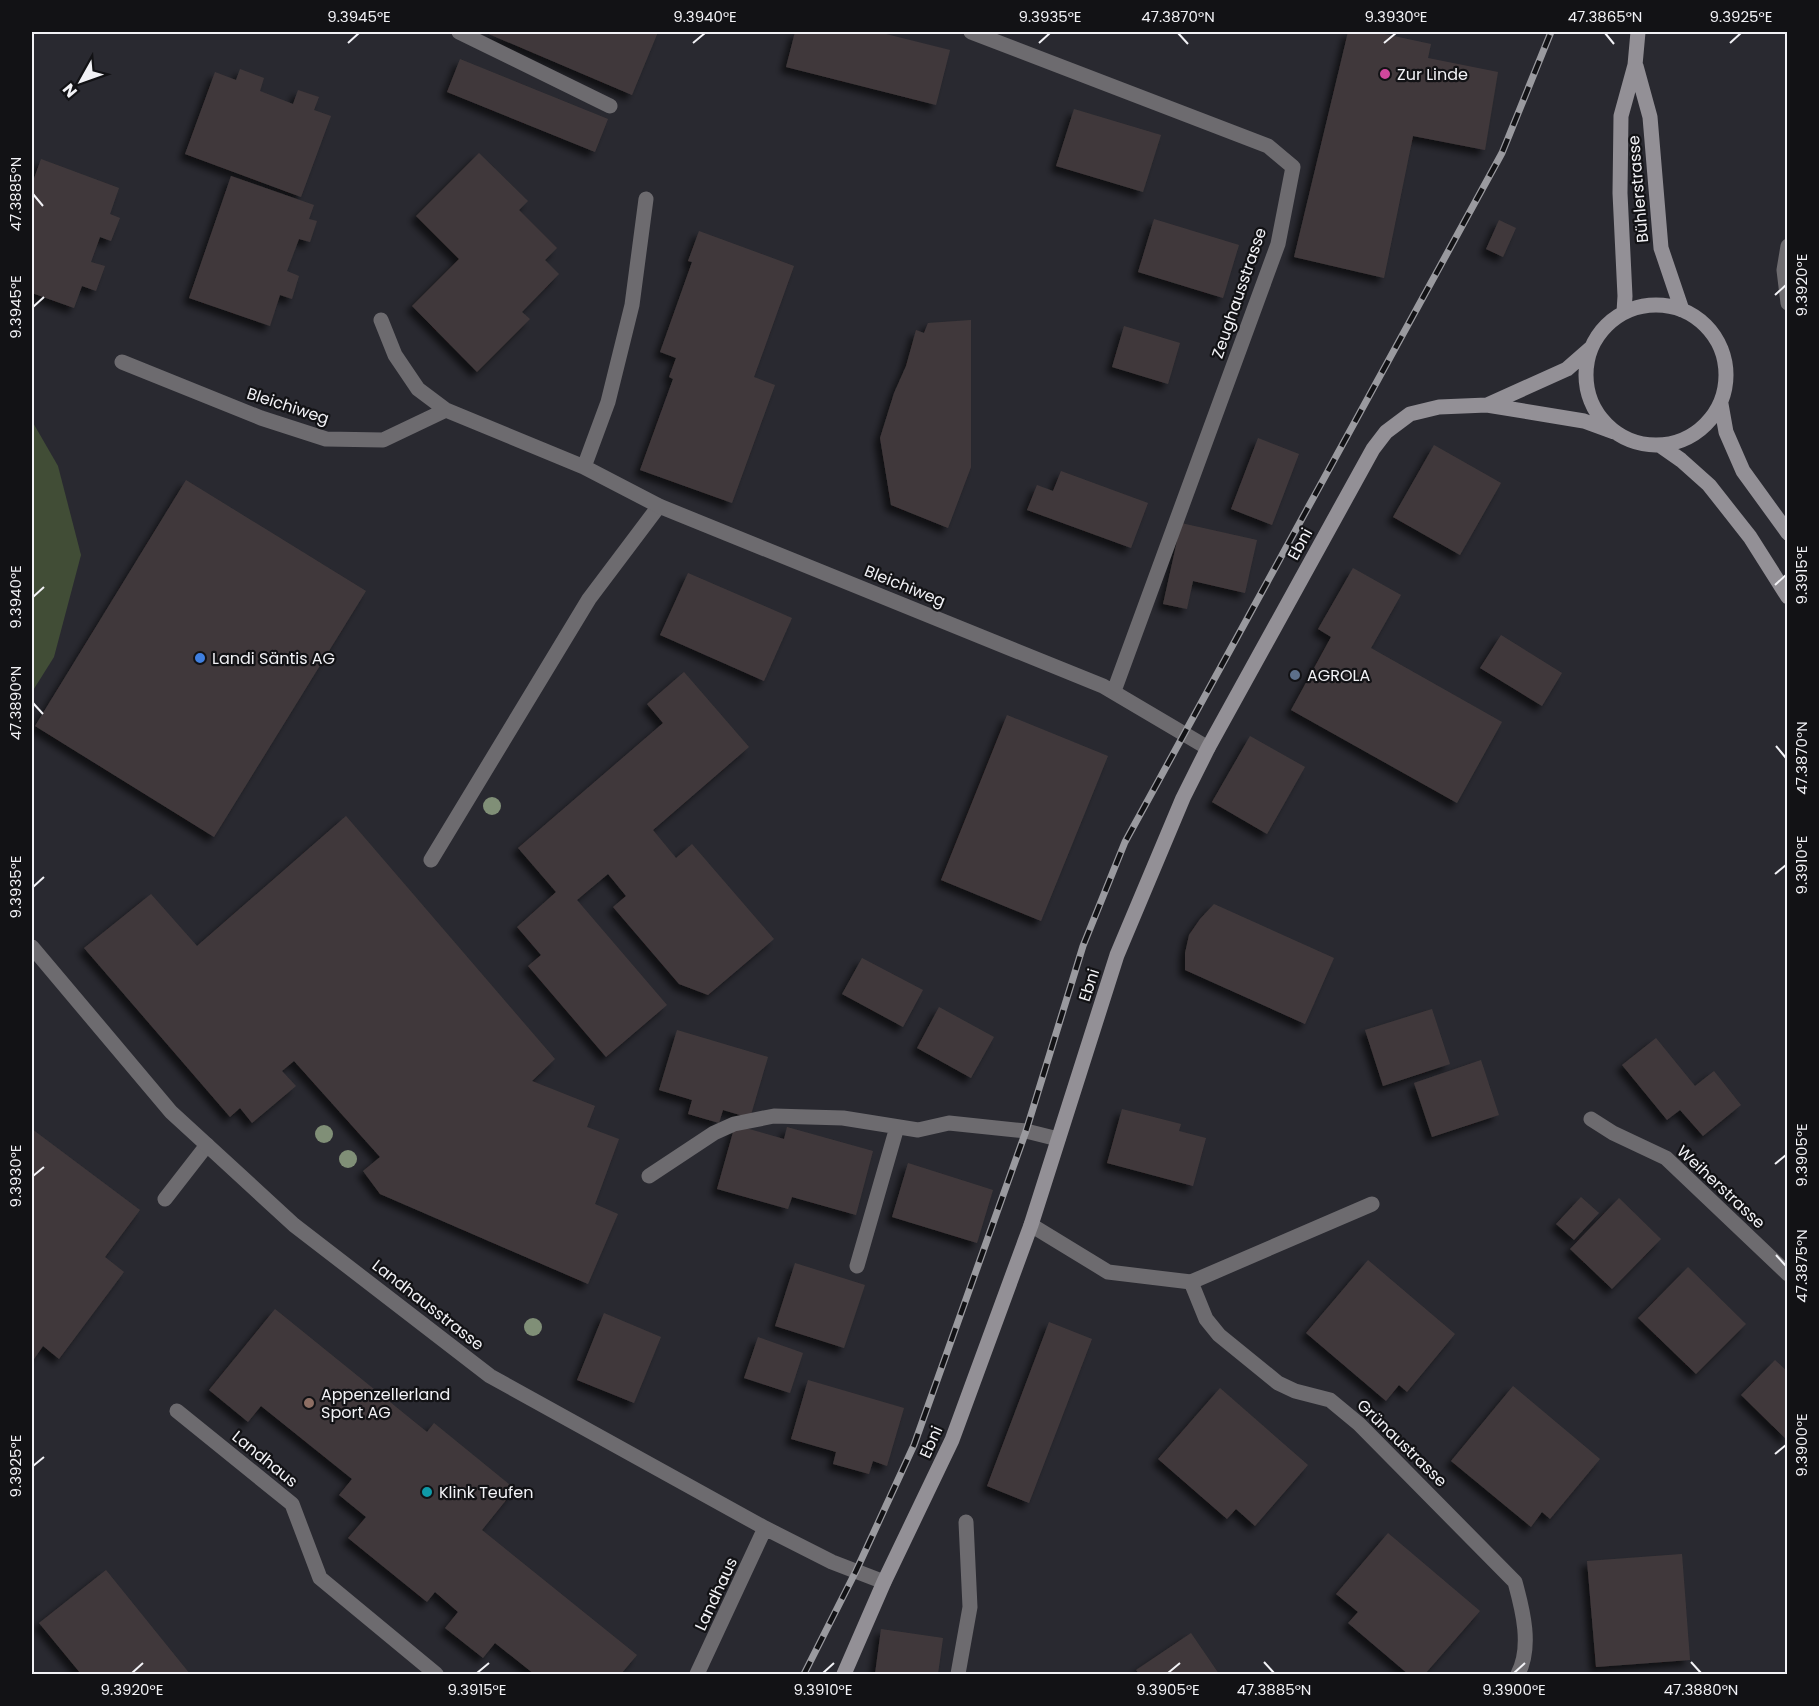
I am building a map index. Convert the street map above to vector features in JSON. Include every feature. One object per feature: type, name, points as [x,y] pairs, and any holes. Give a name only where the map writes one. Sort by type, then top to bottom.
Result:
[{"type":"main road","name":"Bühlerstrasse","points":[[1624,312],[1620,193],[1621,116],[1635,65],[1638,32]]},
{"type":"main road","name":"Bühlerstrasse","points":[[1635,65],[1650,117],[1661,248],[1682,310]]},
{"type":"main road","points":[[1662,305],[1682,310],[1701,321],[1716,338],[1724,359],[1726,382],[1720,404],[1707,425],[1686,440],[1662,446],[1646,446],[1632,442],[1614,432],[1597,415],[1587,394],[1585,371],[1591,348],[1598,334],[1624,312],[1642,306],[1662,305]]},
{"type":"main road","name":"Ebni","points":[[1487,405],[1567,369],[1591,348]]},
{"type":"main road","points":[[1720,404],[1726,432],[1743,471],[1788,533]]},
{"type":"main road","name":"Ebni","points":[[844,1674],[884,1582],[952,1440],[1031,1225],[1117,955],[1183,798],[1208,748],[1373,449],[1386,432],[1410,414],[1439,407],[1487,405],[1584,421],[1614,432]]},
{"type":"main road","points":[[1662,446],[1709,485],[1750,537],[1788,597]]},
{"type":"street","points":[[459,32],[610,106]]},
{"type":"street","name":"Zeughausstrasse","points":[[971,32],[1268,146],[1293,167],[1278,244],[1272,262],[1114,691]]},
{"type":"street","points":[[584,467],[608,402],[632,305],[646,199]]},
{"type":"street","points":[[1788,246],[1784,270],[1788,303]]},
{"type":"street","name":"Bleichiweg","points":[[381,320],[395,355],[418,389],[446,410],[584,467],[659,506],[1114,691],[1208,748]]},
{"type":"street","name":"Bleichiweg","points":[[122,362],[261,418],[326,438],[383,440],[446,410]]},
{"type":"street","points":[[431,860],[589,599],[659,506]]},
{"type":"street","name":"Landhausstrasse","points":[[32,948],[171,1112],[294,1225],[490,1376],[765,1528],[832,1562],[884,1582]]},
{"type":"street","points":[[649,1176],[714,1133],[734,1124],[774,1116],[843,1118],[918,1130],[950,1123],[1026,1131],[1058,1139]]},
{"type":"street","name":"Weiherstrasse","points":[[1591,1119],[1613,1133],[1666,1158],[1788,1274]]},
{"type":"street","points":[[857,1266],[897,1127]]},
{"type":"street","points":[[165,1198],[207,1145]]},
{"type":"street","points":[[1031,1225],[1108,1272],[1191,1282],[1372,1204]]},
{"type":"street","name":"Grünaustrasse","points":[[1191,1282],[1206,1318],[1219,1335],[1278,1383],[1295,1391],[1330,1400],[1359,1424],[1515,1582],[1522,1607],[1526,1650],[1523,1665],[1518,1674]]},
{"type":"street","name":"Landhaus","points":[[177,1411],[292,1504],[320,1578],[436,1674]]},
{"type":"street","points":[[958,1674],[970,1607],[966,1522]]},
{"type":"street","name":"Landhaus","points":[[698,1674],[765,1528]]},
{"type":"green space","points":[[32,421],[58,466],[81,555],[54,657],[32,692]]},
{"type":"building","points":[[484,32],[658,32],[632,95]]},
{"type":"building","points":[[795,32],[878,32],[950,50],[936,105],[786,67]]},
{"type":"building","points":[[1348,32],[1375,32],[1431,44],[1428,58],[1498,72],[1485,150],[1413,136],[1384,278],[1294,257]]},
{"type":"building","points":[[460,59],[608,119],[595,152],[447,92]]},
{"type":"building","points":[[240,69],[264,78],[260,91],[293,104],[298,90],[319,97],[314,110],[331,116],[301,197],[185,154],[215,72],[236,80]]},
{"type":"building","points":[[1074,109],[1161,135],[1143,192],[1056,166]]},
{"type":"building","points":[[479,153],[528,201],[519,210],[557,248],[545,260],[559,274],[522,312],[530,319],[477,372],[412,306],[459,259],[416,216]]},
{"type":"building","points":[[41,159],[119,188],[110,214],[120,218],[111,241],[100,237],[91,262],[105,266],[96,291],[82,286],[74,308],[32,293],[32,184]]},
{"type":"building","points":[[231,176],[314,205],[309,219],[317,221],[310,242],[299,239],[287,271],[299,276],[292,299],[280,295],[270,326],[189,298]]},
{"type":"building","points":[[1154,219],[1239,245],[1223,298],[1138,272]]},
{"type":"building","points":[[1499,220],[1516,228],[1503,257],[1486,249]]},
{"type":"building","points":[[699,231],[794,266],[754,377],[775,385],[732,503],[640,470],[673,379],[669,377],[676,358],[660,352],[692,262],[688,261]]},
{"type":"building","points":[[971,320],[971,467],[948,528],[891,505],[880,438],[894,393],[906,366],[916,330],[924,333],[928,323]]},
{"type":"building","points":[[1124,326],[1180,343],[1168,384],[1112,367]]},
{"type":"building","points":[[1258,438],[1299,454],[1272,525],[1231,509]]},
{"type":"building","points":[[1434,445],[1501,483],[1460,555],[1393,517]]},
{"type":"building","points":[[1061,471],[1148,503],[1131,548],[1027,510],[1037,485],[1053,491]]},
{"type":"building","name":"Landi Säntis AG","points":[[186,480],[366,591],[214,837],[35,726]]},
{"type":"building","points":[[1181,523],[1257,540],[1245,593],[1193,581],[1187,609],[1163,604]]},
{"type":"building","points":[[1353,568],[1401,595],[1371,648],[1502,722],[1457,803],[1291,710],[1331,637],[1318,629]]},
{"type":"building","points":[[688,573],[792,618],[764,681],[660,635]]},
{"type":"building","points":[[1501,635],[1562,673],[1542,706],[1480,668]]},
{"type":"building","points":[[684,672],[749,747],[653,830],[676,858],[692,844],[774,939],[708,995],[679,984],[613,907],[626,896],[608,874],[577,900],[667,1005],[606,1057],[528,966],[541,955],[517,927],[556,892],[518,848],[663,723],[647,704]]},
{"type":"building","points":[[1007,715],[1108,756],[1041,921],[941,880]]},
{"type":"building","points":[[1250,736],[1305,767],[1267,834],[1212,802]]},
{"type":"building","points":[[346,816],[555,1059],[532,1081],[595,1106],[587,1127],[619,1139],[595,1204],[618,1214],[588,1284],[380,1194],[363,1171],[380,1157],[294,1061],[282,1071],[296,1086],[252,1123],[240,1108],[230,1117],[84,948],[151,894],[197,946]]},
{"type":"building","points":[[1214,904],[1334,958],[1305,1024],[1185,970],[1185,953],[1189,935]]},
{"type":"building","points":[[862,958],[923,990],[903,1027],[842,994]]},
{"type":"building","points":[[939,1007],[994,1037],[971,1078],[917,1048]]},
{"type":"building","points":[[1432,1009],[1450,1064],[1383,1086],[1365,1030]]},
{"type":"building","points":[[677,1030],[768,1057],[750,1118],[723,1110],[719,1123],[688,1114],[692,1100],[659,1090]]},
{"type":"building","points":[[1656,1038],[1695,1086],[1714,1071],[1741,1105],[1703,1136],[1680,1110],[1667,1120],[1622,1065]]},
{"type":"building","points":[[1481,1060],[1499,1115],[1432,1137],[1414,1083]]},
{"type":"building","points":[[1122,1109],[1181,1124],[1179,1131],[1206,1138],[1193,1186],[1107,1163]]},
{"type":"building","points":[[735,1125],[784,1139],[787,1127],[873,1151],[856,1215],[792,1197],[788,1209],[717,1189]]},
{"type":"building","points":[[32,1129],[140,1210],[105,1257],[124,1272],[59,1359],[43,1346],[32,1362]]},
{"type":"building","points":[[908,1163],[993,1190],[977,1243],[892,1217]]},
{"type":"building","points":[[1581,1197],[1599,1213],[1574,1240],[1556,1224]]},
{"type":"building","points":[[1619,1198],[1661,1239],[1612,1289],[1570,1249]]},
{"type":"building","points":[[1368,1260],[1455,1334],[1407,1392],[1399,1385],[1386,1401],[1306,1333]]},
{"type":"building","points":[[795,1263],[865,1285],[844,1348],[775,1326]]},
{"type":"building","points":[[1688,1267],[1746,1324],[1696,1374],[1638,1318]]},
{"type":"building","name":"Klink Teufen","points":[[275,1309],[427,1432],[434,1423],[515,1489],[482,1530],[637,1655],[621,1674],[534,1674],[495,1643],[483,1658],[445,1628],[458,1612],[435,1592],[427,1602],[348,1538],[366,1517],[339,1495],[352,1479],[261,1406],[248,1422],[209,1390]]},
{"type":"building","points":[[604,1313],[661,1337],[634,1403],[577,1380]]},
{"type":"building","points":[[1049,1322],[1092,1339],[1029,1503],[987,1486]]},
{"type":"building","points":[[758,1337],[803,1353],[790,1393],[744,1378]]},
{"type":"building","points":[[1775,1360],[1788,1372],[1788,1441],[1741,1395]]},
{"type":"building","points":[[808,1380],[904,1408],[887,1466],[873,1461],[869,1474],[833,1464],[836,1452],[791,1439]]},
{"type":"building","points":[[1513,1386],[1600,1459],[1550,1519],[1542,1512],[1531,1527],[1451,1461]]},
{"type":"building","points":[[1220,1388],[1308,1465],[1255,1526],[1236,1509],[1227,1519],[1158,1459]]},
{"type":"building","points":[[1388,1533],[1480,1611],[1425,1674],[1408,1674],[1348,1623],[1358,1612],[1336,1594]]},
{"type":"building","points":[[1682,1554],[1690,1660],[1596,1667],[1587,1561]]},
{"type":"building","points":[[106,1570],[190,1674],[81,1674],[39,1623]]},
{"type":"building","points":[[881,1629],[943,1638],[938,1674],[875,1674]]},
{"type":"building","points":[[1191,1633],[1219,1674],[1139,1674],[1136,1670]]},
{"type":"railway","points":[[804,1674],[856,1571],[914,1445],[1026,1131],[1083,946],[1125,842],[1502,153],[1551,32]]},
{"type":"place","name":"Zur Linde","points":[[1385,74]]},
{"type":"place","name":"Landi Säntis AG","points":[[200,658]]},
{"type":"place","name":"AGROLA","points":[[1295,675]]},
{"type":"place","name":"Appenzellerland Sport AG","points":[[309,1403]]},
{"type":"place","name":"Klink Teufen","points":[[427,1492]]}]
